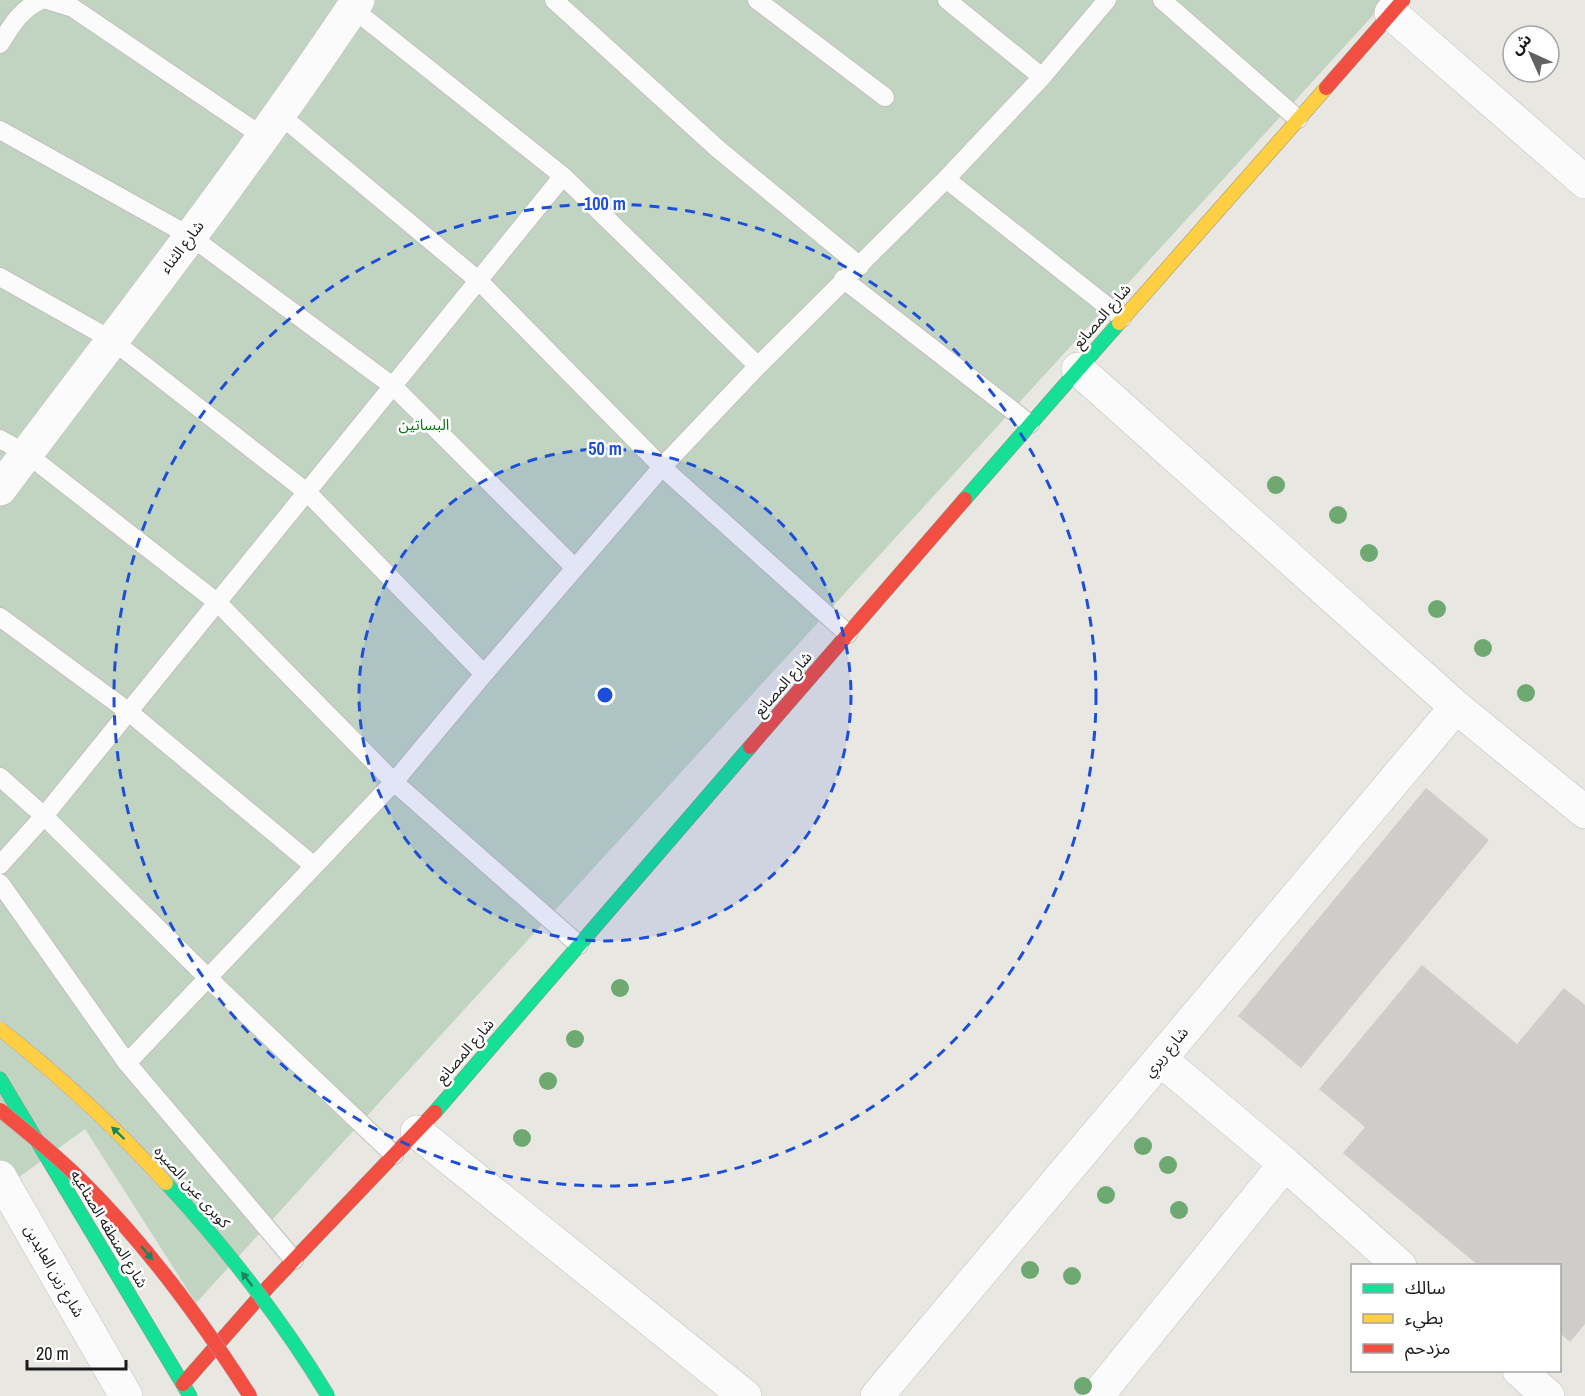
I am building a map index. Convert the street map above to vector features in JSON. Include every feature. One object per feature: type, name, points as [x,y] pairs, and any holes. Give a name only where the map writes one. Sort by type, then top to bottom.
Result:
[{"type":"main road","name":"شارع المصانع","points":[[183,1383],[269,1286],[406,1143],[1030,423],[1298,119],[1390,4]]},
{"type":"main road","name":"كوبرى عين الصيره","points":[[0,1029],[71,1088],[158,1171],[214,1236],[266,1305],[329,1396]]},
{"type":"main road","name":"شارع المنطقه الصناعيه","points":[[0,1079],[190,1396]]},
{"type":"main road","points":[[0,1110],[51,1152],[111,1212],[166,1276],[216,1342],[250,1396]]},
{"type":"main road","points":[[269,1286],[329,1396]]},
{"type":"street","name":"شارع الثناء","points":[[0,489],[13,446],[112,340],[327,48],[355,4]]},
{"type":"street","points":[[1390,4],[1585,182]]},
{"type":"street","points":[[1078,369],[1456,707],[1579,795]]},
{"type":"street","name":"شارع ريري","points":[[877,1396],[1456,707]]},
{"type":"street","points":[[1160,1059],[1285,1164],[1398,1264]]},
{"type":"street","points":[[406,1143],[745,1396]]},
{"type":"street","points":[[1097,1396],[1285,1164]]},
{"type":"street","name":"شارع زين العابدين","points":[[0,1177],[126,1396]]},
{"type":"street","points":[[1520,1372],[1548,1396]]},
{"type":"lane","points":[[0,44],[18,15],[41,0]]},
{"type":"lane","points":[[47,0],[74,8],[271,125],[479,281],[662,467],[848,634]]},
{"type":"lane","points":[[554,0],[718,149],[860,266]]},
{"type":"lane","points":[[757,0],[885,97]]},
{"type":"lane","points":[[947,0],[1042,77]]},
{"type":"lane","points":[[127,1064],[394,782],[662,467],[843,279],[860,266],[946,179],[1042,77],[1107,0]]},
{"type":"lane","points":[[1162,0],[1298,119]]},
{"type":"lane","points":[[355,4],[563,176],[758,366]]},
{"type":"lane","points":[[0,130],[190,236],[394,387],[575,568]]},
{"type":"lane","points":[[0,865],[45,816],[563,176]]},
{"type":"lane","points":[[946,179],[1122,318]]},
{"type":"lane","points":[[0,278],[112,340],[308,492],[484,674]]},
{"type":"lane","points":[[843,279],[1030,423]]},
{"type":"lane","points":[[13,446],[218,603],[394,782],[579,945]]},
{"type":"lane","points":[[0,617],[129,712],[314,866]]},
{"type":"lane","points":[[0,777],[45,816],[208,978],[406,1143]]},
{"type":"lane","points":[[0,884],[127,1064],[294,1260]]},
{"type":"green space","name":"البساتين","points":[[0,0],[1387,0],[196,1303],[85,1129],[0,1191]]},
{"type":"building","points":[[1426,788],[1489,840],[1301,1068],[1238,1016]]},
{"type":"building","points":[[1422,965],[1517,1044],[1564,988],[1585,1005],[1585,1324],[1570,1342],[1561,1334],[1561,1264],[1477,1264],[1343,1153],[1365,1127],[1319,1089]]},
{"type":"traffic: fast","points":[[965,499],[1119,323]]},
{"type":"traffic: fast","points":[[435,1112],[750,747]]},
{"type":"traffic: fast","points":[[0,1079],[190,1396]]},
{"type":"traffic: fast","points":[[166,1183],[252,1285],[292,1340],[328,1396]]},
{"type":"traffic: slow","points":[[1119,323],[1326,88]]},
{"type":"traffic: slow","points":[[0,1029],[86,1103],[166,1183]]},
{"type":"traffic: jam","points":[[1326,88],[1403,0]]},
{"type":"traffic: jam","points":[[750,747],[965,499]]},
{"type":"traffic: jam","points":[[0,1110],[70,1170],[127,1229],[192,1310],[250,1396]]},
{"type":"traffic: jam","points":[[183,1384],[269,1286],[435,1112]]}]
